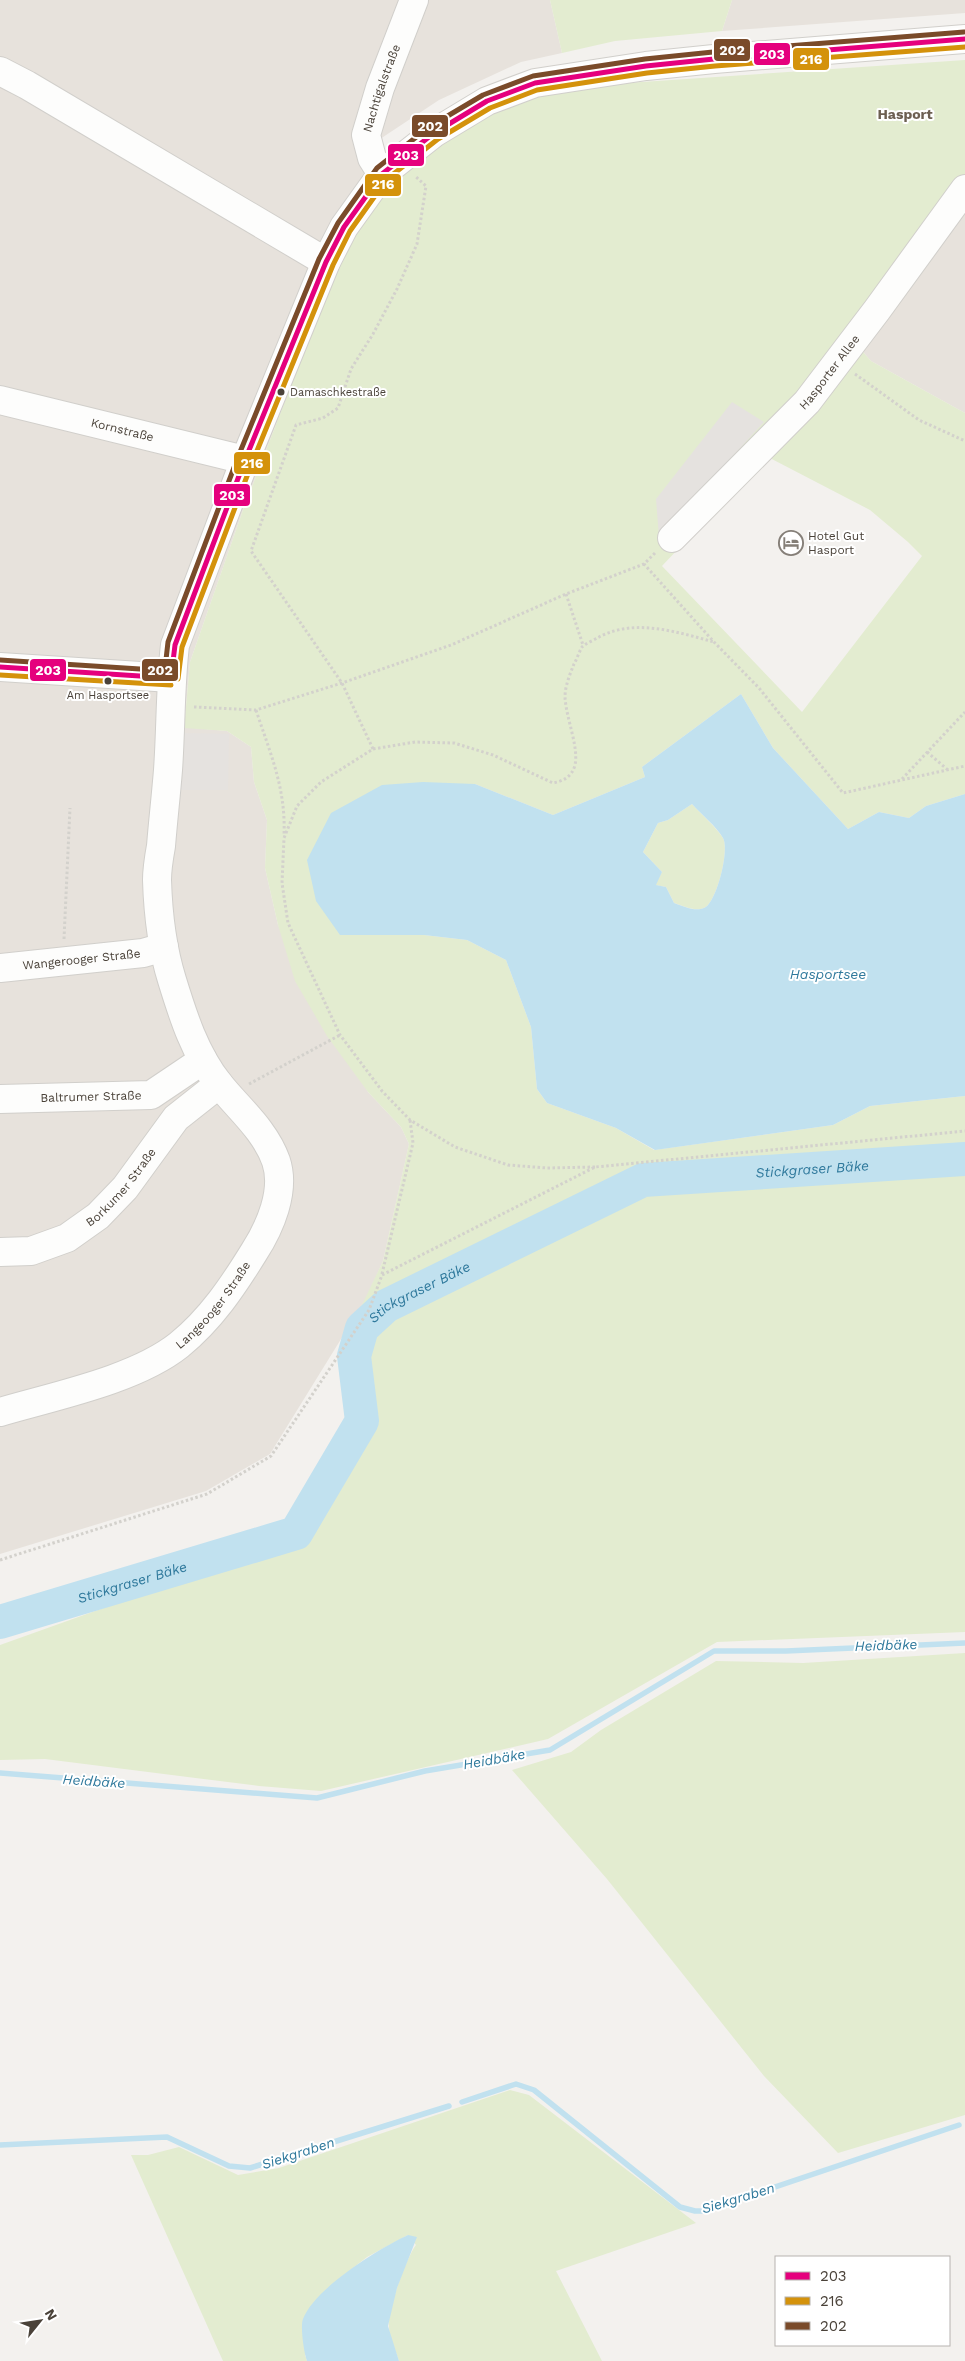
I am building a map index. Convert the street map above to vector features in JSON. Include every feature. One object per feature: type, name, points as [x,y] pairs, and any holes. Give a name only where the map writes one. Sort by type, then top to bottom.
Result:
[{"type":"street","name":"Nachtigalstraße","points":[[390,168],[372,158],[366,135],[380,88],[414,0]]},
{"type":"street","points":[[224,1090],[203,1060],[188,1027],[172,979],[164,947],[157,878],[167,790],[171,678],[175,645],[245,460],[326,262],[344,227],[390,168],[434,133],[487,101],[535,83],[646,66],[714,59],[965,39]]},
{"type":"street","points":[[0,71],[27,85],[326,262]]},
{"type":"street","name":"Hasporter Allee","points":[[672,538],[807,402],[965,189]]},
{"type":"street","name":"Kornstraße","points":[[0,400],[245,460]]},
{"type":"street","points":[[0,667],[171,678]]},
{"type":"street","name":"Wangerooger Straße","points":[[0,968],[143,953],[164,947]]},
{"type":"street","name":"Baltrumer Straße","points":[[0,1099],[151,1095],[203,1060]]},
{"type":"street","name":"Borkumer Straße","points":[[0,1252],[31,1251],[40,1248],[67,1238],[98,1216],[125,1188],[176,1118],[224,1090]]},
{"type":"street","name":"Langeooger Straße","points":[[0,1412],[142,1367],[178,1346],[206,1320],[233,1285],[261,1241],[274,1212],[279,1188],[277,1163],[266,1139],[224,1090]]},
{"type":"path","points":[[373,749],[342,683],[251,551],[296,426],[323,418],[338,408],[351,369],[373,334],[397,289],[417,244],[426,186],[390,168]]},
{"type":"path","points":[[838,362],[919,420],[965,440]]},
{"type":"path","points":[[171,706],[256,710],[342,683],[459,641],[566,594],[644,564],[672,538]]},
{"type":"path","points":[[644,564],[714,642],[759,688],[843,793],[965,766]]},
{"type":"path","points":[[566,594],[583,645]]},
{"type":"path","points":[[284,838],[297,806],[321,782],[373,749],[415,742],[454,743],[493,755],[547,781],[553,783],[563,781],[571,774],[575,766],[576,754],[567,719],[565,695],[569,674],[583,645],[605,634],[622,629],[666,628],[714,642]]},
{"type":"path","points":[[256,710],[280,783],[286,809],[282,883],[288,923],[340,1034],[382,1091],[410,1120],[455,1147],[508,1165],[547,1168],[595,1167],[965,1131]]},
{"type":"path","points":[[902,780],[965,712]]},
{"type":"path","points":[[927,752],[948,770]]},
{"type":"path","points":[[63,962],[70,808]]},
{"type":"path","points":[[224,1090],[340,1034]]},
{"type":"path","points":[[0,1560],[207,1494],[271,1456],[369,1310],[382,1275],[413,1143],[410,1120]]},
{"type":"path","points":[[382,1275],[595,1167]]},
{"type":"shaded area","points":[[0,0],[550,0],[562,53],[521,62],[439,100],[374,143],[390,170],[332,279],[243,510],[190,662],[184,727],[227,731],[251,747],[254,782],[267,820],[265,868],[278,925],[368,1092],[401,1127],[409,1144],[383,1261],[367,1297],[270,1454],[206,1491],[0,1554]]},
{"type":"shaded area","points":[[732,0],[965,0],[965,13],[722,31]]},
{"type":"shaded area","points":[[965,174],[965,413],[871,361],[848,335]]},
{"type":"shaded area","points":[[732,402],[764,422],[659,537],[656,499]]},
{"type":"shaded area","points":[[180,733],[229,734],[228,790],[179,790]]},
{"type":"green space","points":[[550,0],[732,0],[722,31],[615,41],[562,53]]},
{"type":"green space","points":[[965,60],[965,174],[848,335],[871,361],[965,413],[965,794],[926,806],[909,818],[879,812],[848,829],[773,748],[741,694],[642,767],[645,777],[553,815],[475,784],[424,935],[467,940],[506,960],[531,1027],[537,1089],[547,1103],[616,1128],[654,1150],[833,1125],[870,1106],[965,1096],[965,1144],[639,1169],[401,1290],[374,1311],[361,1307],[383,1261],[409,1144],[401,1127],[368,1092],[327,1036],[295,981],[278,925],[265,868],[267,820],[254,782],[251,747],[227,731],[184,728],[190,662],[243,510],[332,279],[390,170],[538,89]],"holes":[[[766,456],[870,510],[922,556],[802,712],[662,566]]]},
{"type":"green space","points":[[692,804],[720,834],[725,844],[721,876],[717,887],[709,904],[700,909],[692,909],[674,903],[666,887],[655,885],[662,872],[643,852],[658,823],[668,820]]},
{"type":"green space","points":[[965,1172],[965,1632],[717,1642],[548,1739],[321,1791],[259,1786],[45,1759],[0,1760],[0,1645],[299,1538],[368,1430],[366,1347],[382,1318],[639,1190]]},
{"type":"green space","points":[[965,1653],[965,2115],[838,2153],[764,2076],[607,1879],[512,1770],[571,1752],[601,1730],[716,1661],[803,1663]]},
{"type":"green space","points":[[510,2090],[529,2095],[696,2223],[556,2271],[602,2361],[399,2361],[390,2336],[389,2319],[398,2285],[407,2261],[416,2245],[408,2235],[367,2257],[339,2279],[305,2355],[307,2361],[223,2361],[131,2155],[148,2155],[179,2147],[238,2175],[279,2168]]},
{"type":"water","name":"Hasportsee","points":[[741,694],[773,748],[848,829],[879,812],[909,818],[926,806],[965,794],[965,1096],[870,1106],[833,1125],[655,1150],[616,1128],[547,1103],[537,1089],[531,1027],[506,960],[467,940],[424,935],[340,935],[316,901],[307,860],[331,813],[382,785],[423,782],[475,784],[553,815],[645,777],[642,767]],"holes":[[[692,804],[717,829],[725,844],[721,876],[717,887],[709,904],[700,909],[674,903],[666,887],[656,885],[662,872],[643,852],[658,823],[668,820]]]},
{"type":"water","points":[[408,2235],[417,2237],[397,2288],[388,2326],[399,2361],[307,2361],[302,2323],[310,2307],[334,2282],[365,2260]]},
{"type":"waterway","name":"Stickgraser Bäke","points":[[0,1622],[296,1533],[362,1421],[354,1356],[362,1328],[386,1306],[643,1180],[965,1159]]},
{"type":"waterway","name":"Heidbäke","points":[[0,1773],[317,1798],[425,1771],[550,1750],[714,1651],[786,1651],[965,1643]]},
{"type":"waterway","name":"Siekgraben","points":[[462,2102],[516,2084],[534,2090],[680,2207],[695,2211],[704,2211],[959,2125]]},
{"type":"waterway","name":"Siekgraben","points":[[0,2145],[167,2137],[229,2166],[250,2168],[449,2106]]},
{"type":"transit line","name":"202","points":[[164,677],[168,642],[238,457],[319,259],[338,223],[377,168],[429,127],[483,95],[533,76],[645,59],[713,52],[964,32]]},
{"type":"transit line","name":"203","points":[[171,678],[175,645],[245,460],[326,262],[344,227],[382,174],[434,133],[487,101],[535,83],[646,66],[714,59],[965,39]]},
{"type":"transit line","name":"216","points":[[178,679],[182,647],[252,463],[333,265],[350,231],[387,179],[438,139],[490,108],[537,90],[647,73],[715,66],[965,47]]},
{"type":"transit line","name":"202","points":[[0,660],[171,671]]},
{"type":"transit line","name":"203","points":[[0,667],[171,678]]},
{"type":"transit line","name":"216","points":[[0,675],[171,685]]},
{"type":"place","name":"Damaschkestraße","points":[[281,392]]},
{"type":"place","name":"Hotel Gut Hasport","points":[[791,543]]},
{"type":"place","name":"Am Hasportsee","points":[[108,681]]},
{"type":"district","name":"Hasport","points":[[905,114]]}]
